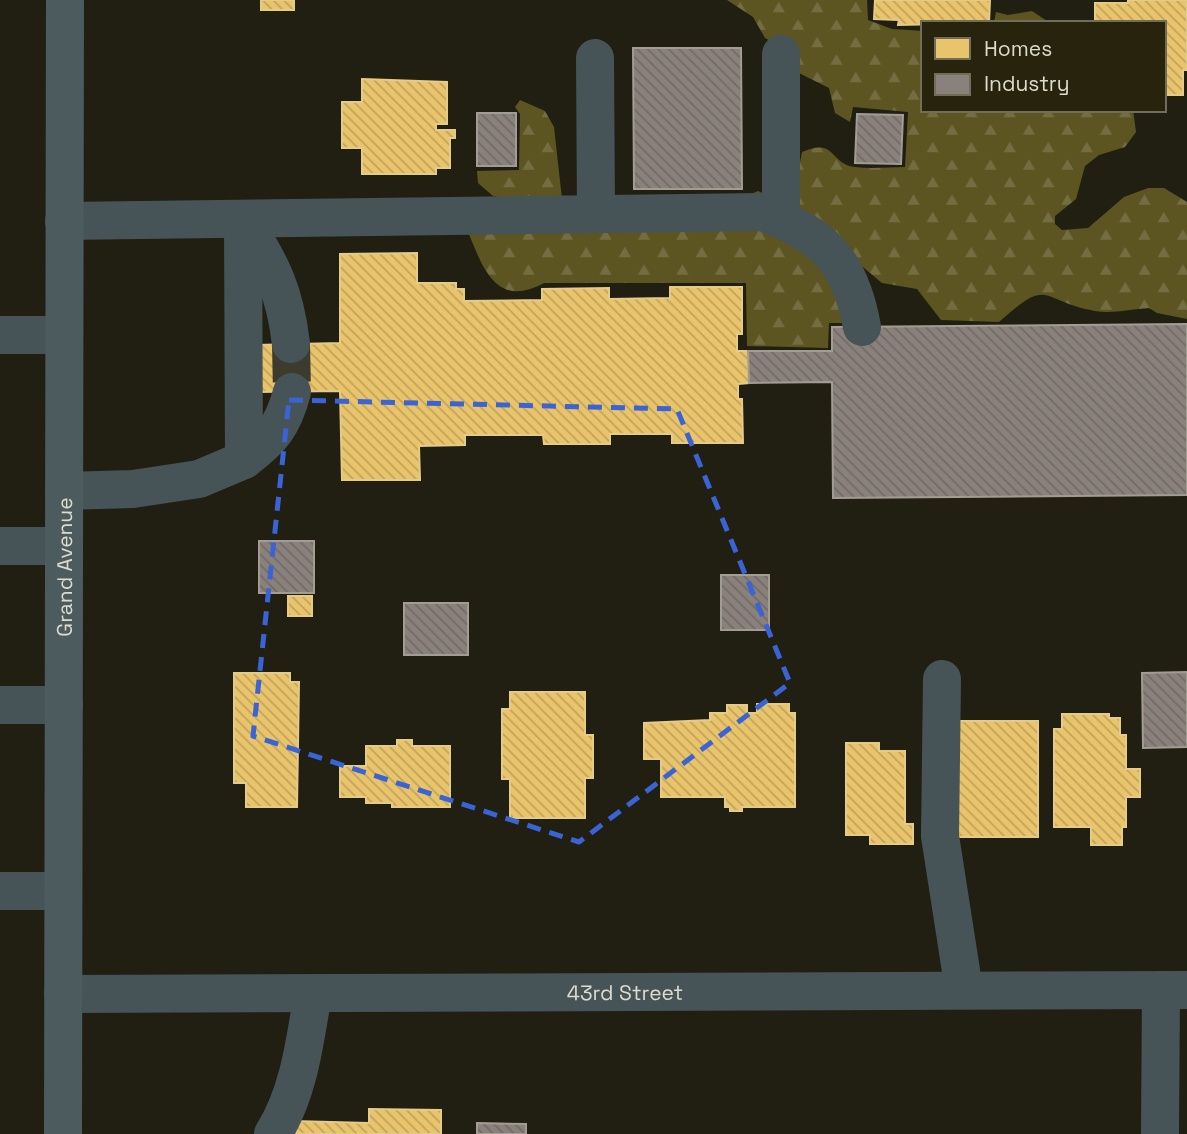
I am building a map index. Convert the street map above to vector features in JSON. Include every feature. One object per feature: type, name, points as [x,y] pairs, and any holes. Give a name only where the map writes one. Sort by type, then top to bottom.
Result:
[{"type":"main road","name":"Grand Avenue","points":[[63,1134],[65,0]]},
{"type":"street","points":[[781,54],[781,219]]},
{"type":"street","points":[[595,58],[596,214]]},
{"type":"street","points":[[64,221],[243,221],[763,212],[804,229],[831,251],[857,300],[862,327]]},
{"type":"street","points":[[243,221],[267,258],[286,304],[291,344]]},
{"type":"street","points":[[243,221],[244,460]]},
{"type":"street","points":[[0,335],[64,335]]},
{"type":"street","points":[[64,491],[133,489],[199,479],[244,460],[271,440],[286,413],[292,391]]},
{"type":"street","points":[[0,545],[64,545]]},
{"type":"street","points":[[942,679],[940,836],[964,990]]},
{"type":"street","points":[[0,705],[64,705]]},
{"type":"street","points":[[0,891],[63,891]]},
{"type":"street","points":[[1160,1134],[1174,990]]},
{"type":"street","name":"43rd Street","points":[[63,994],[1174,990]]},
{"type":"street","points":[[273,1134],[287,1112],[306,1038],[313,993]]},
{"type":"highlighted area","points":[[289,400],[677,409],[790,683],[579,842],[253,736]]},
{"type":"green space","points":[[727,0],[867,0],[868,20],[892,29],[921,31],[921,112],[1133,112],[1136,132],[1125,147],[1099,155],[1085,166],[1076,199],[1055,216],[1055,224],[1062,230],[1088,228],[1124,197],[1148,188],[1164,188],[1187,202],[1187,319],[1157,313],[1149,308],[1101,312],[1077,307],[1046,295],[1037,295],[999,322],[941,320],[917,289],[882,283],[858,263],[856,323],[829,323],[828,348],[747,346],[746,283],[544,283],[528,290],[514,291],[503,288],[494,281],[479,259],[468,232],[519,201],[493,196],[478,183],[477,171],[519,170],[520,114],[515,107],[520,100],[545,111],[554,127],[562,199],[724,206],[758,191],[782,202],[796,183],[802,152],[821,147],[846,165],[905,167],[908,112],[853,107],[850,122],[835,113],[829,88],[799,73],[789,51],[765,38],[753,17]]},
{"type":"green space","points":[[1032,11],[1047,21],[994,21],[996,12],[1008,15]]},
{"type":"building: Homes","points":[[261,0],[294,0],[294,10],[261,10]]},
{"type":"building: Homes","points":[[875,0],[990,0],[989,21],[921,21],[921,24],[898,25],[899,20],[874,19]]},
{"type":"building: Homes","points":[[1128,0],[1187,0],[1187,70],[1183,70],[1183,95],[1166,95],[1166,21],[1095,21],[1095,3],[1128,3]]},
{"type":"building: Homes","points":[[362,79],[447,82],[447,124],[436,124],[436,130],[455,130],[455,138],[450,138],[450,168],[436,168],[436,174],[362,174],[362,148],[342,148],[342,102],[362,102]]},
{"type":"building: Homes","points":[[417,253],[417,283],[456,283],[456,289],[464,289],[464,301],[542,300],[542,289],[609,288],[609,299],[670,298],[670,287],[742,287],[742,334],[737,334],[737,351],[748,351],[749,383],[738,384],[738,399],[742,399],[743,443],[672,443],[672,434],[610,434],[610,444],[544,444],[543,435],[465,435],[465,445],[419,446],[420,480],[342,480],[340,391],[257,392],[256,345],[340,343],[340,254]]},
{"type":"building: Homes","points":[[288,596],[312,596],[312,616],[288,616]]},
{"type":"building: Homes","points":[[234,673],[290,673],[290,682],[299,682],[297,807],[246,807],[246,783],[234,783]]},
{"type":"building: Homes","points":[[510,692],[585,692],[585,735],[593,735],[593,778],[585,778],[585,818],[510,818],[510,779],[502,779],[502,709],[510,709]]},
{"type":"building: Homes","points":[[757,704],[789,704],[789,713],[795,713],[795,807],[742,807],[742,811],[730,811],[730,807],[725,807],[725,797],[661,797],[661,759],[644,759],[644,723],[710,720],[710,713],[727,713],[727,705],[747,705],[747,713],[757,713]]},
{"type":"building: Homes","points":[[1062,714],[1109,714],[1109,718],[1120,718],[1120,735],[1126,735],[1126,769],[1140,769],[1140,797],[1126,797],[1126,827],[1122,827],[1122,845],[1091,845],[1091,827],[1054,827],[1054,729],[1062,729]]},
{"type":"building: Homes","points":[[951,721],[1038,721],[1038,837],[950,837]]},
{"type":"building: Homes","points":[[397,740],[412,740],[412,746],[450,746],[450,807],[392,807],[392,803],[366,803],[366,797],[340,797],[340,766],[366,766],[366,746],[397,746]]},
{"type":"building: Homes","points":[[846,743],[879,743],[879,751],[905,751],[905,824],[913,824],[913,844],[870,844],[870,835],[846,835]]},
{"type":"building: Homes","points":[[369,1109],[441,1110],[441,1134],[294,1134],[294,1121],[369,1123]]},
{"type":"building: Industry","points":[[633,48],[741,48],[742,189],[634,189]]},
{"type":"building: Industry","points":[[477,113],[516,113],[516,166],[477,166]]},
{"type":"building: Industry","points":[[857,114],[903,115],[901,164],[855,163]]},
{"type":"building: Industry","points":[[1187,324],[1187,495],[833,498],[832,382],[749,383],[748,351],[832,351],[832,327]]},
{"type":"building: Industry","points":[[259,541],[314,541],[314,593],[259,593]]},
{"type":"building: Industry","points":[[721,575],[769,575],[769,630],[721,630]]},
{"type":"building: Industry","points":[[404,603],[468,603],[468,655],[404,655]]},
{"type":"building: Industry","points":[[1187,672],[1187,747],[1143,748],[1142,673]]},
{"type":"building: Industry","points":[[477,1123],[526,1124],[526,1134],[477,1134]]},
{"type":"tunnel","points":[[291,344],[292,392]]}]
